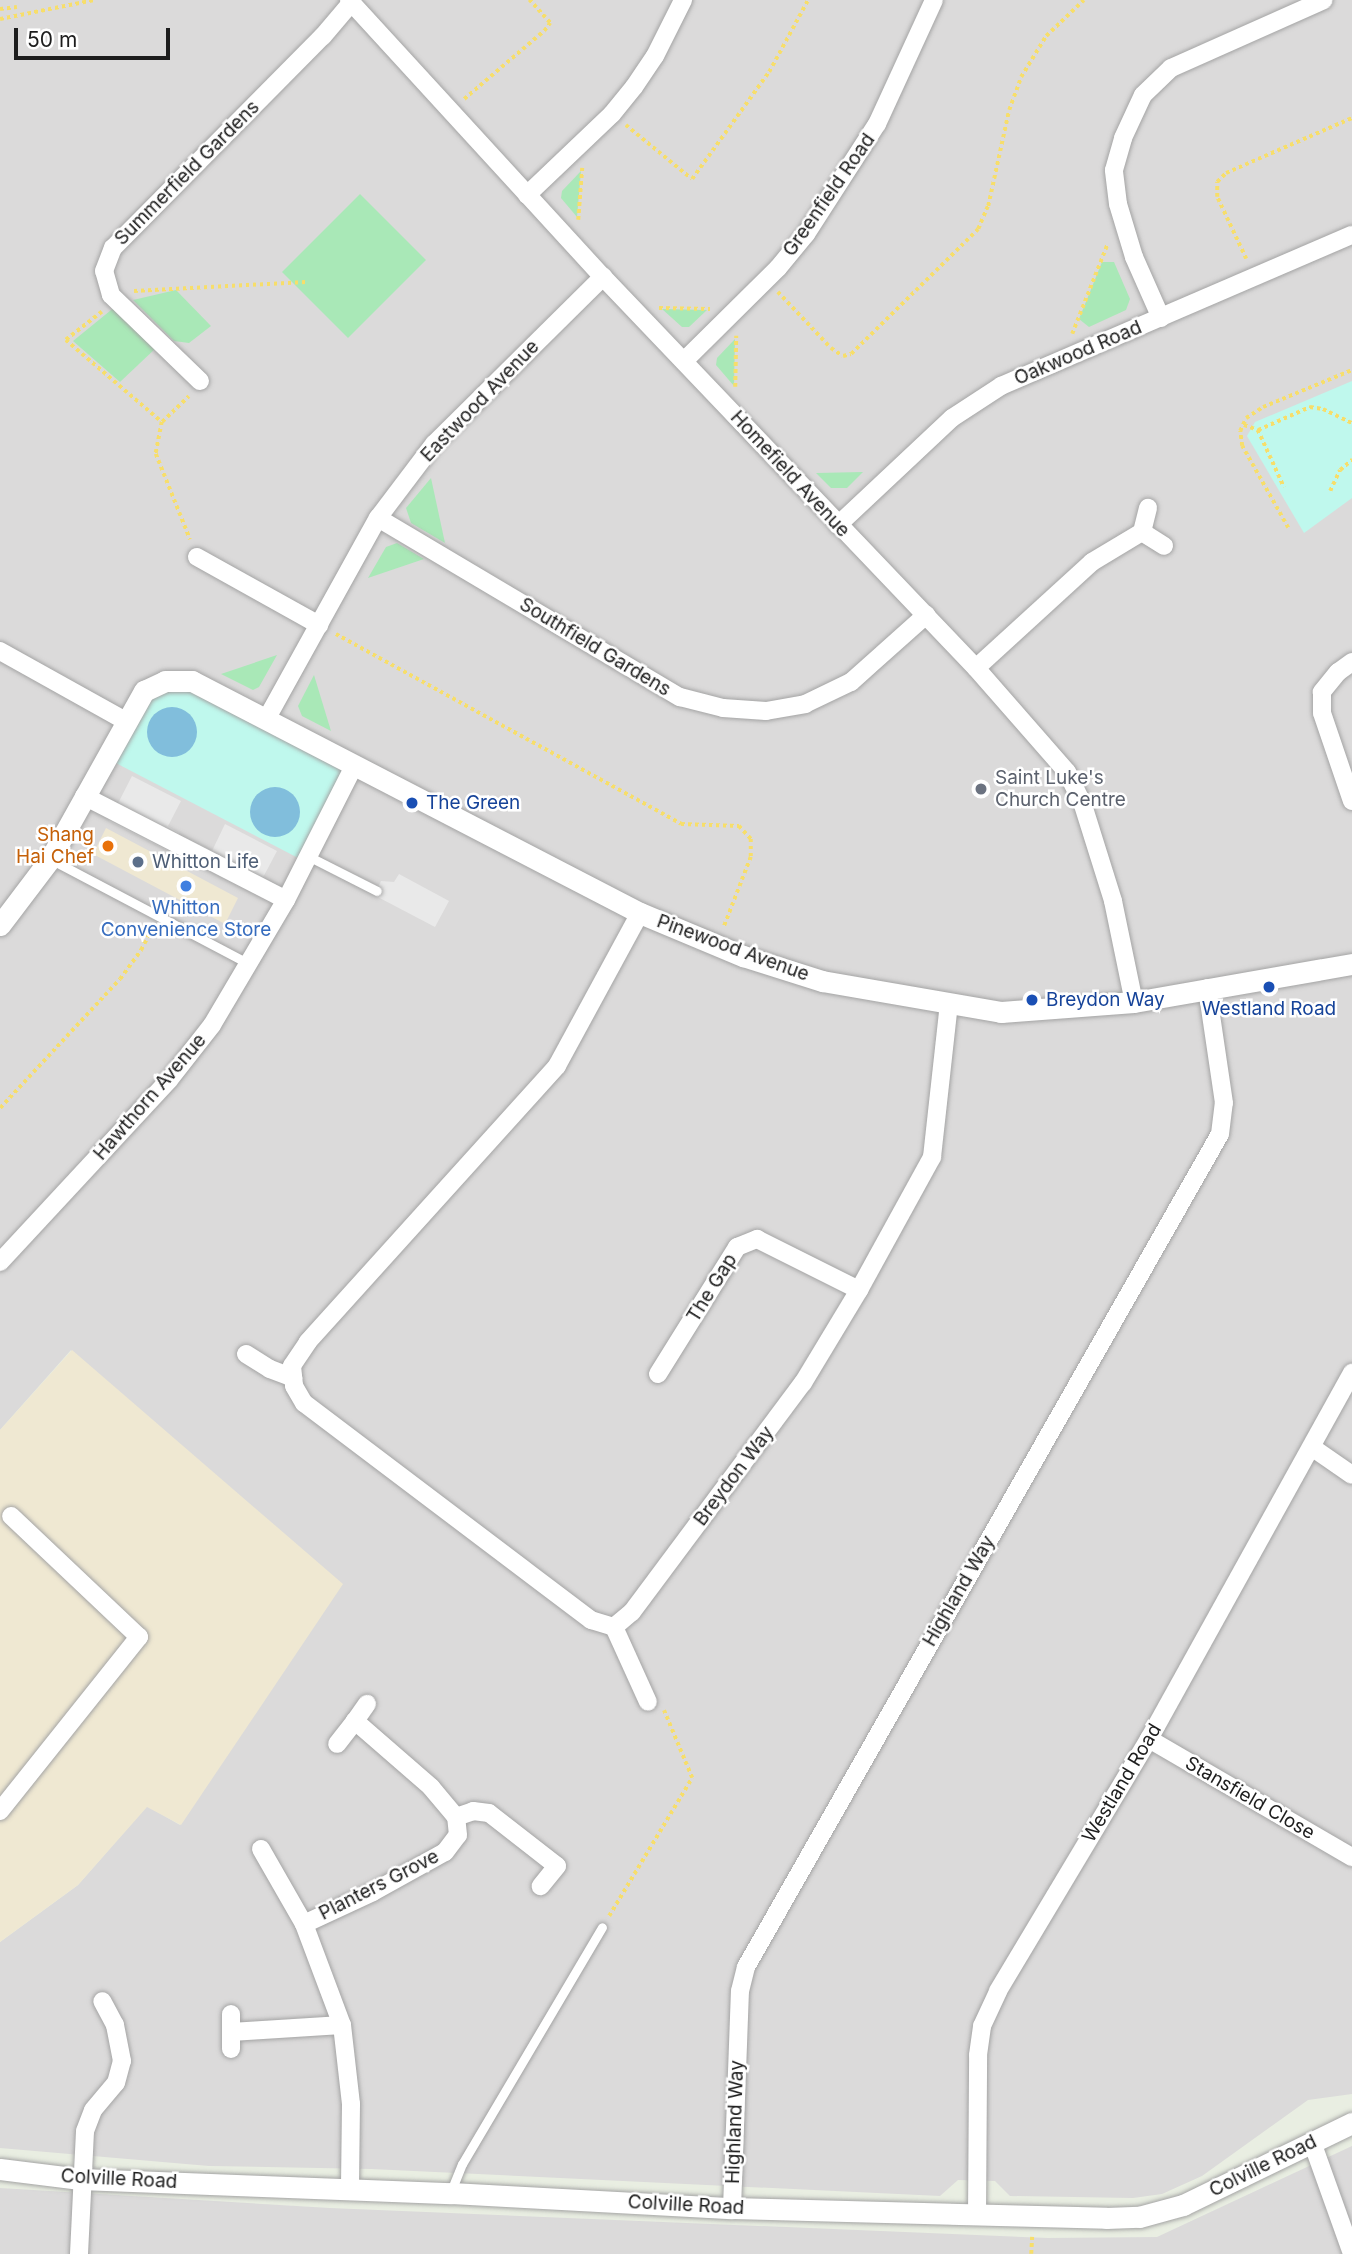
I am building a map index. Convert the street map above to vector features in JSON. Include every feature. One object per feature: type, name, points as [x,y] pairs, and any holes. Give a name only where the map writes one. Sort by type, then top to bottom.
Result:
[{"type":"street","points":[[527,195],[612,114],[655,56],[684,0]]},
{"type":"street","name":"Greenfield Road","points":[[684,361],[766,279],[806,234],[877,124],[934,0]]},
{"type":"street","points":[[1161,318],[1133,257],[1118,204],[1114,170],[1123,138],[1143,96],[1171,68],[1324,0]]},
{"type":"street","name":"Homefield Avenue","points":[[350,2],[603,277],[976,668],[1067,772],[1083,805],[1112,901],[1134,1002]]},
{"type":"street","name":"Summerfield Gardens","points":[[114,296],[104,271],[113,248],[323,36],[350,2]]},
{"type":"street","name":"Oakwood Road","points":[[838,525],[952,418],[1001,386],[1352,235]]},
{"type":"street","name":"Eastwood Avenue","points":[[267,718],[379,518],[434,444],[603,277]]},
{"type":"street","points":[[114,296],[200,381]]},
{"type":"street","points":[[976,668],[1092,562],[1142,532],[1148,508]]},
{"type":"street","name":"Southfield Gardens","points":[[379,518],[680,698],[723,708],[766,712],[805,704],[851,682],[926,615]]},
{"type":"street","points":[[1142,532],[1164,545]]},
{"type":"street","points":[[197,557],[319,625]]},
{"type":"street","points":[[0,651],[126,721],[50,859],[0,925]]},
{"type":"street","points":[[1352,662],[1338,672],[1322,692],[1322,713],[1352,801]]},
{"type":"street","name":"Pinewood Avenue","points":[[126,721],[144,691],[165,681],[192,681],[640,913],[717,946],[822,981],[1001,1012],[1134,1002],[1352,964]]},
{"type":"street","name":"Hawthorn Avenue","points":[[0,1262],[169,1080],[212,1025],[286,900],[354,765]]},
{"type":"street","points":[[84,796],[286,900]]},
{"type":"street","points":[[640,913],[556,1066],[308,1342],[292,1366],[293,1386],[303,1403],[591,1620],[614,1627],[655,1705]]},
{"type":"street","name":"Highland Way","points":[[732,2208],[740,1991],[746,1967],[1220,1134],[1224,1103],[1207,988]]},
{"type":"street","name":"Breydon Way","points":[[614,1627],[632,1612],[803,1382],[859,1290],[932,1157],[949,1004]]},
{"type":"street","name":"The Gap","points":[[658,1374],[737,1247],[757,1238],[859,1290]]},
{"type":"street","points":[[246,1354],[293,1378]]},
{"type":"street","name":"Westland Road","points":[[977,2216],[978,2055],[982,2026],[998,1991],[1149,1739],[1352,1373]]},
{"type":"street","points":[[1312,1448],[1352,1475]]},
{"type":"street","points":[[0,1811],[139,1637],[11,1516]]},
{"type":"street","points":[[338,1744],[368,1704]]},
{"type":"street","points":[[355,1721],[431,1787],[456,1817],[472,1811],[489,1813],[557,1867],[541,1886]]},
{"type":"street","name":"Stansfield Close","points":[[1149,1739],[1352,1857]]},
{"type":"street","name":"Planters Grove","points":[[304,1924],[373,1892],[445,1852],[458,1835],[456,1817]]},
{"type":"street","name":"Planters Grove","points":[[261,1849],[304,1924],[342,2025],[351,2105],[350,2190]]},
{"type":"street","points":[[79,2254],[80,2179],[85,2131],[93,2110],[116,2082],[122,2060],[115,2025],[102,2000]]},
{"type":"street","points":[[231,2032],[342,2025]]},
{"type":"street","name":"Colville Road","points":[[0,2169],[80,2179],[451,2193],[732,2208],[977,2216],[1139,2217],[1183,2205],[1352,2123]]},
{"type":"street","points":[[1312,2142],[1352,2254]]},
{"type":"lane","points":[[308,856],[377,891]]},
{"type":"lane","points":[[50,859],[249,964]]},
{"type":"lane","points":[[451,2193],[462,2164],[602,1927]]},
{"type":"path","points":[[0,19],[94,0]]},
{"type":"path","points":[[451,109],[544,31],[550,23],[529,0]]},
{"type":"path","points":[[612,114],[692,179],[769,72],[808,0]]},
{"type":"path","points":[[766,279],[831,348],[843,356],[851,354],[978,229],[988,206],[1009,110],[1021,77],[1046,36],[1084,0]]},
{"type":"path","points":[[0,9],[17,7]]},
{"type":"path","points":[[1255,277],[1217,197],[1217,182],[1226,173],[1352,118]]},
{"type":"path","points":[[578,220],[582,168]]},
{"type":"path","points":[[1070,338],[1107,244]]},
{"type":"path","points":[[162,422],[66,340],[114,296],[306,282]]},
{"type":"path","points":[[659,308],[710,309]]},
{"type":"path","points":[[735,389],[736,336]]},
{"type":"path","points":[[1288,528],[1242,446],[1240,431],[1246,418],[1263,407],[1352,370]]},
{"type":"path","points":[[197,557],[156,454],[162,422],[200,381]]},
{"type":"path","points":[[1243,425],[1258,430],[1310,407],[1323,409],[1352,423]]},
{"type":"path","points":[[1258,430],[1284,487]]},
{"type":"path","points":[[1331,491],[1340,470],[1352,460]]},
{"type":"path","points":[[319,625],[681,824],[739,826],[751,839],[751,857],[717,946]]},
{"type":"path","points":[[0,1108],[120,978],[141,950],[158,917]]},
{"type":"path","points":[[602,1927],[692,1778],[655,1705]]},
{"type":"shaded area","points":[[0,0],[1352,0],[1352,2094],[1308,2100],[1202,2176],[1162,2194],[1133,2198],[1010,2196],[995,2181],[958,2180],[940,2196],[371,2169],[209,2166],[0,2148],[0,1942],[78,1885],[147,1806],[180,1825],[71,1350],[0,1430]]},
{"type":"shaded area","points":[[1352,381],[1352,498],[1304,533],[1247,436],[1255,422]]},
{"type":"shaded area","points":[[166,688],[191,688],[348,770],[302,860],[112,761],[147,698]]},
{"type":"shaded area","points":[[172,707],[190,714],[197,732],[190,750],[172,757],[154,750],[147,732],[154,714]]},
{"type":"shaded area","points":[[132,776],[181,801],[168,826],[179,833],[170,852],[109,821]]},
{"type":"shaded area","points":[[275,787],[293,794],[300,812],[293,830],[275,837],[257,830],[250,812],[257,794]]},
{"type":"shaded area","points":[[225,824],[277,851],[258,887],[247,890],[190,861],[199,844],[212,851]]},
{"type":"shaded area","points":[[106,828],[238,898],[225,924],[93,854]]},
{"type":"shaded area","points":[[399,874],[449,901],[435,927],[374,895],[381,881],[394,882]]},
{"type":"shaded area","points":[[72,1350],[343,1584],[181,1825],[147,1807],[78,1885],[0,1942],[0,1430]]},
{"type":"shaded area","points":[[1352,2146],[1352,2254],[0,2254],[0,2188],[330,2208],[1048,2238],[1157,2237]]},
{"type":"green space","points":[[581,171],[577,217],[561,198],[562,191]]},
{"type":"green space","points":[[360,194],[426,260],[348,338],[282,272]]},
{"type":"green space","points":[[1102,262],[1114,262],[1130,299],[1126,310],[1089,327],[1079,319]]},
{"type":"green space","points":[[176,290],[211,326],[189,343],[174,341],[133,300]]},
{"type":"green space","points":[[116,306],[157,347],[120,382],[73,341]]},
{"type":"green space","points":[[662,309],[707,310],[689,327],[682,327]]},
{"type":"green space","points":[[735,339],[734,386],[716,365],[717,358]]},
{"type":"green space","points":[[863,472],[847,488],[831,488],[816,473]]},
{"type":"green space","points":[[431,478],[445,543],[411,523],[406,508]]},
{"type":"green space","points":[[397,543],[424,559],[368,578],[386,547]]},
{"type":"green space","points":[[277,655],[259,687],[253,690],[221,674]]},
{"type":"green space","points":[[314,675],[331,731],[302,716],[298,706]]},
{"type":"place","name":"Saint Luke's Church Centre","points":[[981,789]]},
{"type":"place","name":"The Green","points":[[412,803]]},
{"type":"place","name":"Shang Hai Chef","points":[[108,846]]},
{"type":"place","name":"Whitton Life","points":[[138,862]]},
{"type":"place","name":"Whitton Convenience Store","points":[[186,886]]},
{"type":"place","name":"Westland Road","points":[[1269,987]]},
{"type":"place","name":"Breydon Way","points":[[1032,1000]]}]
